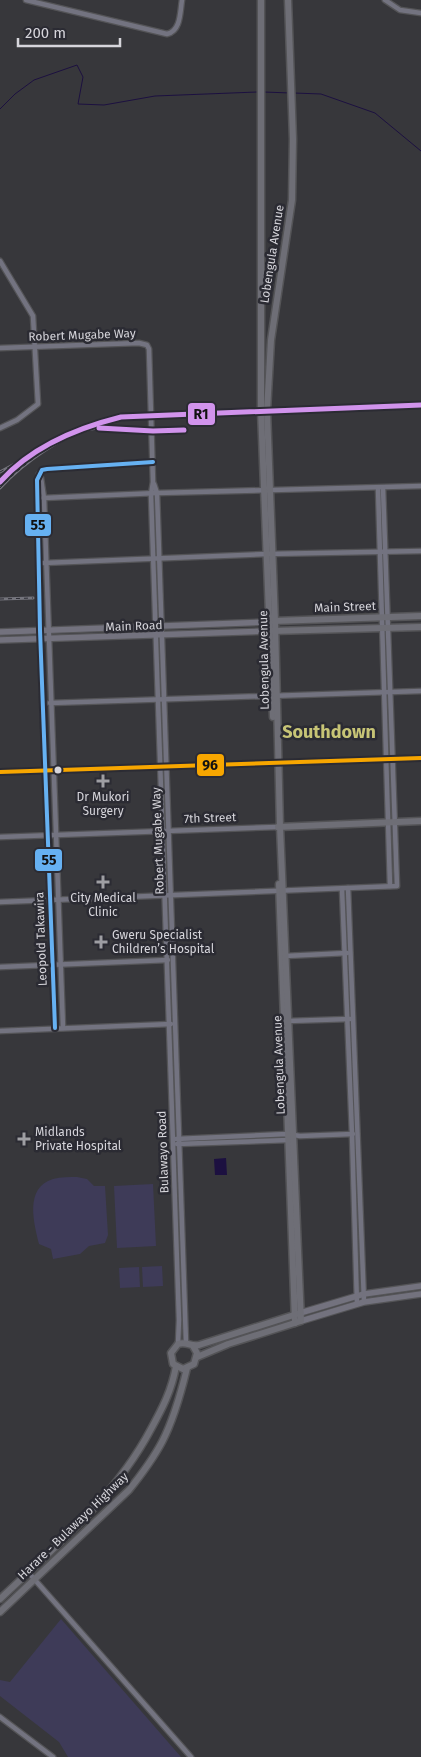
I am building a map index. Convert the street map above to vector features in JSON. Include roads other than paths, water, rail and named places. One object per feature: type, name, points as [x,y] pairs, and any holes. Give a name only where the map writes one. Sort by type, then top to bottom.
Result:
[{"type":"highway","name":"Lobengula Avenue","points":[[261,0],[261,411],[270,554],[278,827],[298,1322]]},
{"type":"highway","name":"Lobengula Avenue","points":[[267,490],[269,366],[276,303],[292,200],[292,103],[288,0]]},
{"type":"highway","name":"Main Street","points":[[272,622],[421,616]]},
{"type":"highway","points":[[346,619],[346,629]]},
{"type":"highway","points":[[315,620],[315,630]]},
{"type":"highway","name":"Main Street","points":[[272,631],[421,627]]},
{"type":"highway","name":"7th Street","points":[[278,827],[421,821]]},
{"type":"highway","points":[[178,1344],[186,1343],[193,1346],[297,1314]]},
{"type":"highway","name":"Harare - Bulawayo Highway","points":[[0,1612],[129,1490],[162,1442],[176,1411],[187,1368],[194,1364],[197,1357],[228,1344],[298,1322]]},
{"type":"highway","name":"Harare - Bulawayo Highway","points":[[0,1598],[93,1510],[139,1451],[162,1410],[171,1388],[176,1366],[171,1360],[171,1353],[178,1344]]},
{"type":"highway","points":[[193,1346],[197,1357]]},
{"type":"highway","points":[[176,1366],[187,1368]]},
{"type":"main road","name":"Main Road","points":[[0,632],[272,622]]},
{"type":"main road","name":"Main Road","points":[[0,640],[272,631]]},
{"type":"main road","points":[[297,1314],[364,1294],[421,1286]]},
{"type":"main road","points":[[298,1322],[364,1302],[421,1294]]},
{"type":"street","points":[[26,0],[167,34],[177,27],[182,0]]},
{"type":"street","points":[[385,0],[400,10],[421,13]]},
{"type":"street","points":[[0,262],[33,316],[38,404],[17,420],[0,428]]},
{"type":"street","name":"Robert Mugabe Way","points":[[0,348],[139,343],[147,345],[149,349],[154,482],[157,493],[160,559],[159,635],[161,700],[169,830],[166,960]]},
{"type":"street","points":[[39,474],[42,470],[47,469],[153,462]]},
{"type":"street","name":"Leopold Takawira","points":[[39,474],[44,498],[63,1028]]},
{"type":"street","name":"Leopold Takawira","points":[[39,474],[37,498],[40,630],[55,1028]]},
{"type":"street","name":"Robert Mugabe Way","points":[[154,482],[151,494],[159,626]]},
{"type":"street","points":[[37,498],[421,486]]},
{"type":"street","points":[[0,902],[397,886],[386,759],[384,692],[386,552],[381,488]]},
{"type":"street","points":[[381,488],[380,552],[385,617]]},
{"type":"street","points":[[39,563],[270,554],[421,551]]},
{"type":"street","points":[[385,628],[391,692],[394,759],[390,886]]},
{"type":"street","points":[[44,703],[421,691]]},
{"type":"street","points":[[0,772],[421,758]]},
{"type":"street","name":"Robert Mugabe Way","points":[[164,766],[163,830],[172,960]]},
{"type":"street","name":"7th Street","points":[[0,836],[278,827]]},
{"type":"street","points":[[348,888],[364,1302]]},
{"type":"street","points":[[342,889],[352,1134],[356,1304]]},
{"type":"street","points":[[283,956],[351,953]]},
{"type":"street","name":"Bulawayo Road","points":[[166,960],[180,1142],[186,1343]]},
{"type":"street","points":[[0,967],[172,960]]},
{"type":"street","name":"Bulawayo Road","points":[[172,960],[171,1024],[179,1320],[178,1344]]},
{"type":"street","points":[[346,986],[352,985]]},
{"type":"street","points":[[286,1021],[354,1019]]},
{"type":"street","points":[[0,1031],[171,1024]]},
{"type":"street","points":[[350,1079],[356,1079]]},
{"type":"street","points":[[173,1142],[358,1134]]},
{"type":"street","points":[[355,1252],[362,1252]]},
{"type":"street","points":[[179,1320],[186,1319]]},
{"type":"street","points":[[28,1572],[191,1757]]},
{"type":"street","points":[[0,1717],[53,1757]]},
{"type":"waterway","points":[[0,109],[15,94],[34,80],[77,65],[83,77],[78,104],[104,105],[155,96],[257,92]]},
{"type":"waterway","points":[[264,92],[290,93]]},
{"type":"waterway","points":[[294,93],[321,94],[375,113],[421,151]]},
{"type":"railway","points":[[0,488],[32,459],[60,441],[87,430],[100,428],[147,431],[184,430]]},
{"type":"railway","points":[[0,472],[24,459]]},
{"type":"railway","points":[[0,599],[33,598]]},
{"type":"place","name":"Dr Mukori Surgery","points":[[103,781]]},
{"type":"place","name":"City Medical Clinic","points":[[103,882]]},
{"type":"place","name":"Gweru Specialist Children’s Hospital","points":[[101,942]]},
{"type":"place","name":"Midlands Private Hospital","points":[[24,1139]]},
{"type":"district","name":"Southdown","points":[[329,732]]}]
